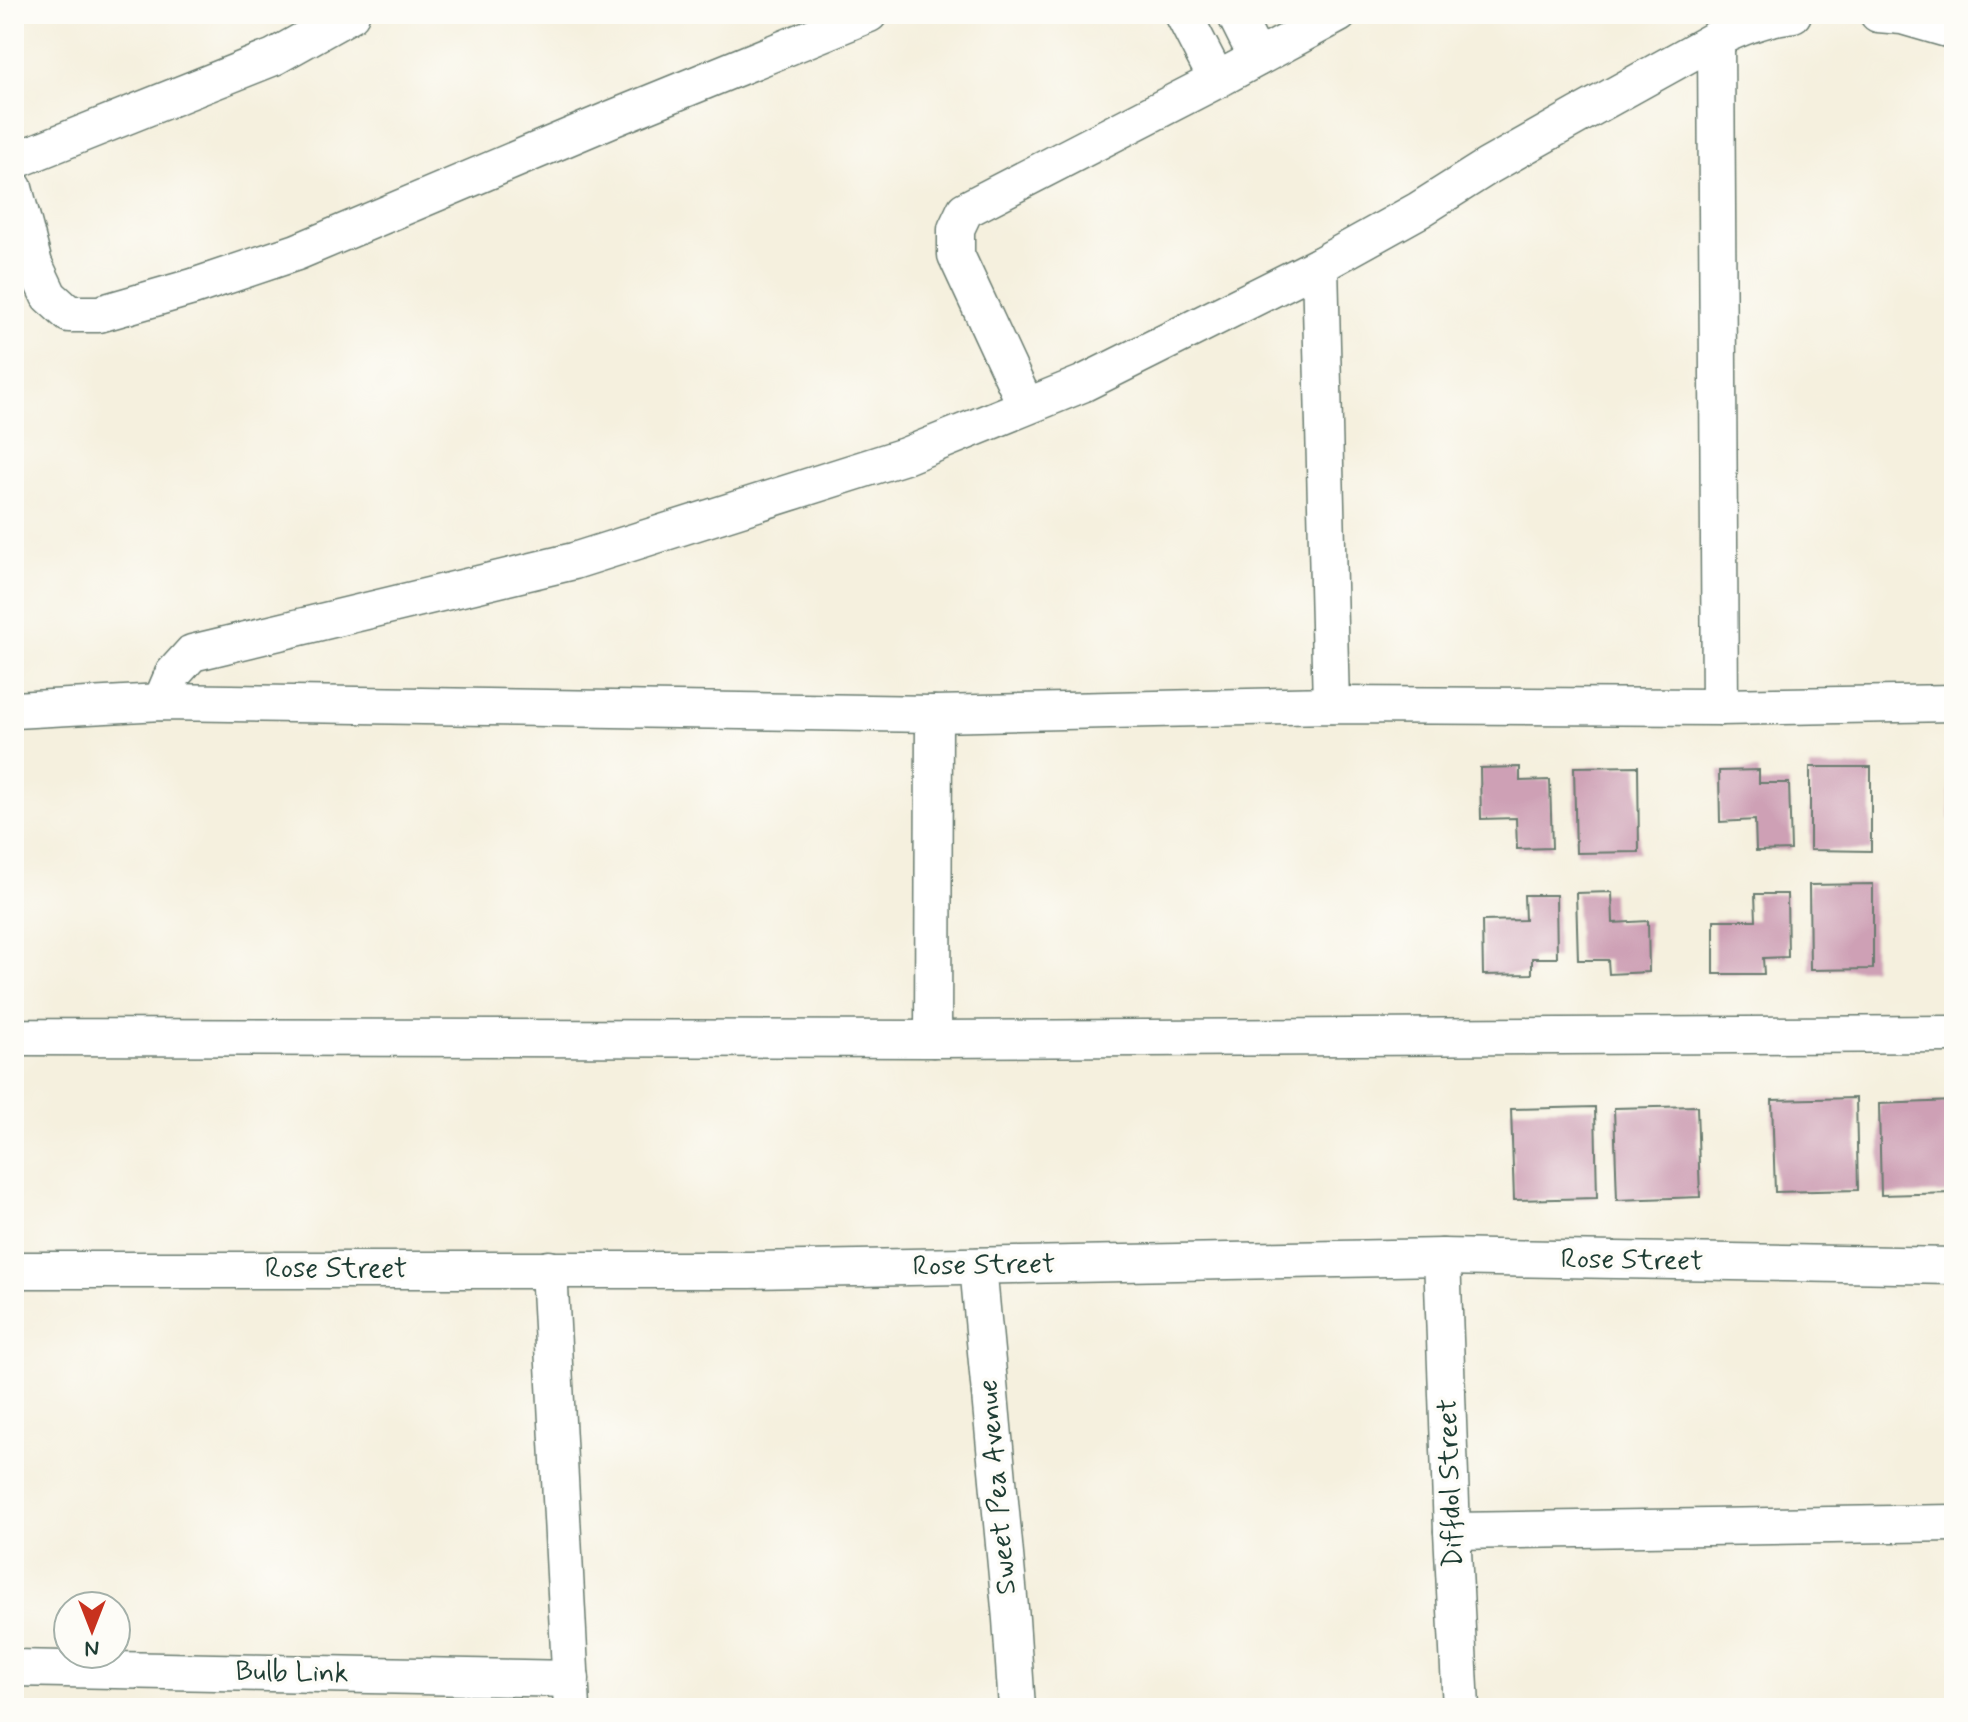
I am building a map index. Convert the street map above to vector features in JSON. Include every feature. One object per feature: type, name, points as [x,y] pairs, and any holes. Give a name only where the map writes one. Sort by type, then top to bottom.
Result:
[{"type":"street","points":[[14,161],[274,57],[351,14]]},
{"type":"street","points":[[14,188],[34,264],[49,296],[69,314],[99,314],[297,252],[869,14]]},
{"type":"street","points":[[1183,14],[1217,80]]},
{"type":"street","points":[[1235,14],[1257,58]]},
{"type":"street","points":[[1026,406],[956,255],[956,229],[965,210],[1339,14]]},
{"type":"street","points":[[161,702],[173,674],[192,653],[574,561],[905,456],[1082,384],[1320,265],[1716,39],[1736,29],[1793,14]]},
{"type":"street","points":[[1878,14],[1902,16],[1954,31]]},
{"type":"street","points":[[1716,39],[1720,707]]},
{"type":"street","points":[[1320,265],[1331,705]]},
{"type":"street","points":[[14,710],[161,702],[934,714],[1331,705],[1720,707],[1954,703]]},
{"type":"street","points":[[933,1039],[934,714]]},
{"type":"street","points":[[14,1035],[933,1039],[1954,1034]]},
{"type":"street","name":"Rose Street","points":[[14,1270],[749,1270],[1442,1257],[1954,1266]]},
{"type":"street","name":"Diffdol Street","points":[[1442,1257],[1461,1708]]},
{"type":"street","name":"Sweet Pea Avenue","points":[[978,1266],[1017,1708]]},
{"type":"street","points":[[549,1269],[571,1693]]},
{"type":"street","points":[[1452,1531],[1954,1523]]},
{"type":"street","name":"Bulb Link","points":[[14,1668],[571,1693]]},
{"type":"building","points":[[1638,766],[1639,852],[1576,853],[1574,767]]},
{"type":"building","points":[[1520,767],[1520,781],[1550,780],[1552,848],[1517,849],[1516,818],[1481,819],[1480,768]]},
{"type":"building","points":[[1810,767],[1871,767],[1871,851],[1810,850]]},
{"type":"building","points":[[1954,769],[1954,820],[1950,820],[1949,770]]},
{"type":"building","points":[[1759,770],[1759,783],[1789,783],[1791,850],[1756,851],[1755,820],[1720,822],[1719,771]]},
{"type":"building","points":[[1873,884],[1873,969],[1810,970],[1809,885]]},
{"type":"building","points":[[1612,892],[1613,923],[1648,921],[1649,972],[1609,974],[1608,960],[1578,960],[1576,893]]},
{"type":"building","points":[[1755,894],[1787,894],[1788,957],[1763,958],[1764,974],[1714,974],[1714,920],[1756,920]]},
{"type":"building","points":[[1524,895],[1556,895],[1557,958],[1532,958],[1532,974],[1483,975],[1482,921],[1525,920]]},
{"type":"building","points":[[1856,1098],[1858,1190],[1775,1192],[1772,1100]]},
{"type":"building","points":[[1954,1101],[1954,1193],[1881,1195],[1879,1104]]},
{"type":"building","points":[[1697,1106],[1700,1197],[1617,1200],[1614,1108]]},
{"type":"building","points":[[1595,1107],[1597,1198],[1514,1200],[1511,1109]]}]
